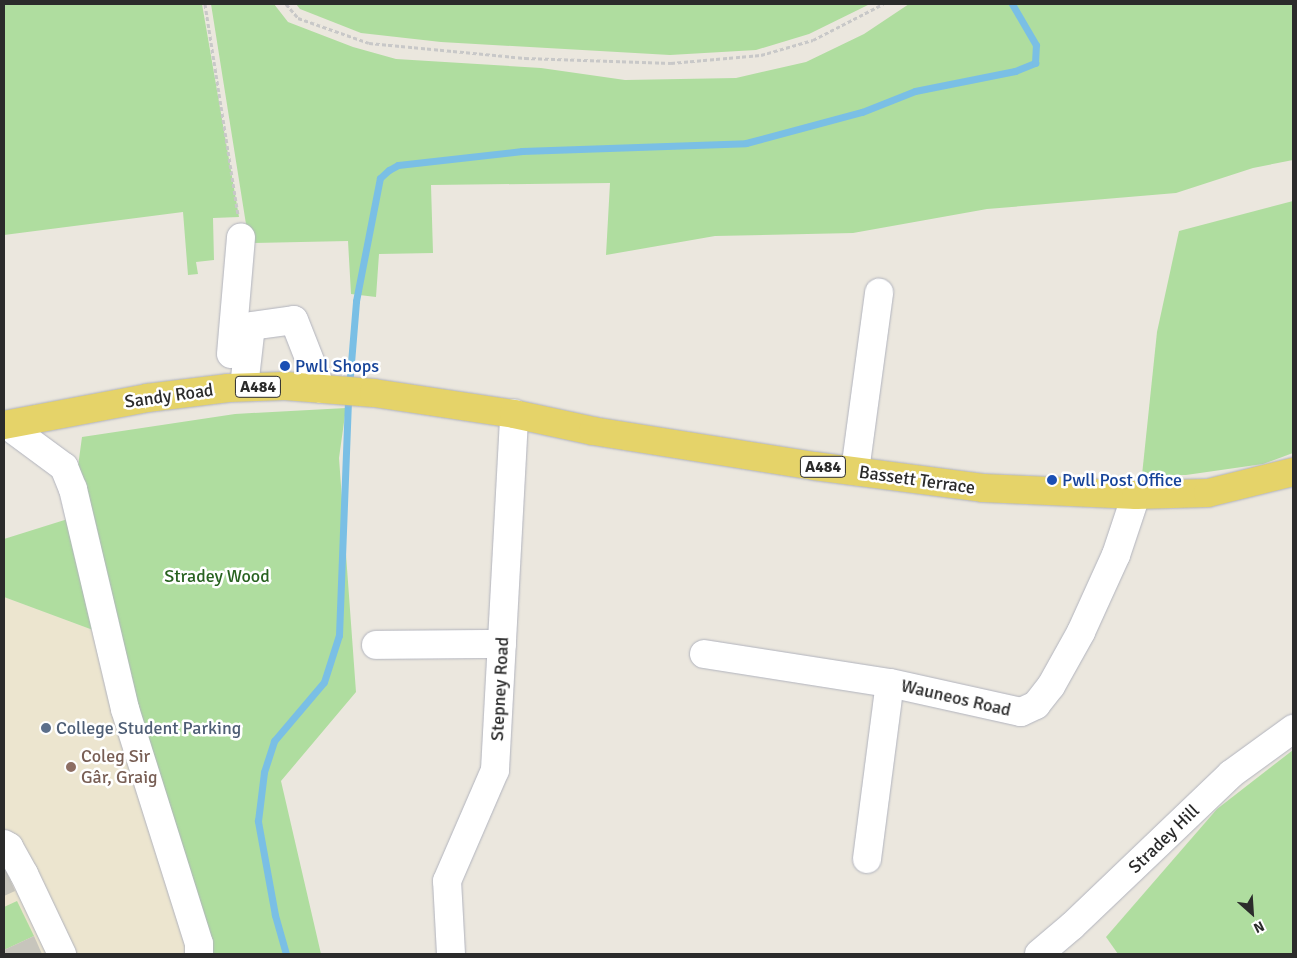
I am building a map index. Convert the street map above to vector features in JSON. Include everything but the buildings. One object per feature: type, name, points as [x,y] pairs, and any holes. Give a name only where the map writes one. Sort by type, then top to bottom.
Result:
[{"type":"main road","name":"Sandy Road","points":[[5,425],[147,398],[236,387],[285,386],[374,393],[514,414]]},
{"type":"main road","name":"Bassett Terrace","points":[[514,414],[593,431],[856,471],[983,488],[1136,495],[1208,493],[1293,472]]},
{"type":"street","points":[[236,387],[241,237]]},
{"type":"street","points":[[856,471],[879,293]]},
{"type":"street","points":[[236,387],[251,326],[294,320],[322,388]]},
{"type":"street","name":"Stepney Road","points":[[451,954],[447,881],[495,770],[514,414]]},
{"type":"street","points":[[5,425],[64,467],[72,489],[125,709],[199,944],[199,954]]},
{"type":"street","name":"Wauneos Road","points":[[704,654],[890,683],[1021,712],[1036,705],[1051,686],[1081,632],[1116,555],[1136,495]]},
{"type":"street","points":[[376,645],[502,644]]},
{"type":"street","points":[[867,859],[890,683]]},
{"type":"street","name":"Stradey Hill","points":[[1039,954],[1072,926],[1231,774],[1293,729]]},
{"type":"street","points":[[4,844],[9,848],[24,874],[62,954]]},
{"type":"path","points":[[205,4],[241,237]]},
{"type":"path","points":[[286,4],[298,18],[368,43],[525,58],[671,63],[761,55],[813,40],[882,4]]},
{"type":"shaded area","name":"Coleg Sir Gâr, Graig","points":[[4,597],[101,633],[191,954],[4,954]]},
{"type":"green space","points":[[4,4],[202,4],[239,217],[213,218],[214,260],[196,262],[198,274],[188,275],[183,212],[4,235]]},
{"type":"green space","points":[[211,4],[274,4],[288,22],[353,47],[396,59],[541,68],[625,80],[736,78],[806,62],[864,34],[909,4],[1293,4],[1293,160],[1253,168],[1176,193],[987,209],[853,233],[715,236],[606,255],[610,183],[431,185],[433,253],[379,254],[376,297],[351,294],[348,241],[249,243]]},
{"type":"green space","points":[[296,4],[870,4],[809,34],[756,50],[670,55],[441,42],[361,33],[300,9]]},
{"type":"green space","points":[[1293,201],[1293,453],[1263,464],[1186,475],[1142,475],[1157,332],[1179,231]]},
{"type":"green space","name":"Stradey Wood","points":[[346,408],[339,458],[356,692],[281,781],[321,954],[191,954],[101,633],[4,597],[4,539],[71,518],[82,437],[235,414]]},
{"type":"green space","points":[[1293,750],[1293,954],[1118,954],[1106,937],[1217,809]]},
{"type":"green space","points":[[17,901],[34,936],[4,950],[4,907]]},
{"type":"waterway","points":[[349,387],[356,301],[380,178],[389,170],[398,165],[522,151],[746,143],[862,112],[915,91],[1015,71],[1035,63],[1036,45],[1012,4]]},
{"type":"waterway","points":[[286,954],[275,915],[258,821],[264,772],[274,741],[324,682],[339,635],[348,398]]},
{"type":"place","name":"Pwll Shops","points":[[285,366]]},
{"type":"place","name":"Pwll Post Office","points":[[1052,480]]},
{"type":"place","name":"College Student Parking","points":[[46,728]]},
{"type":"place","name":"Coleg Sir Gâr, Graig","points":[[71,767]]}]
